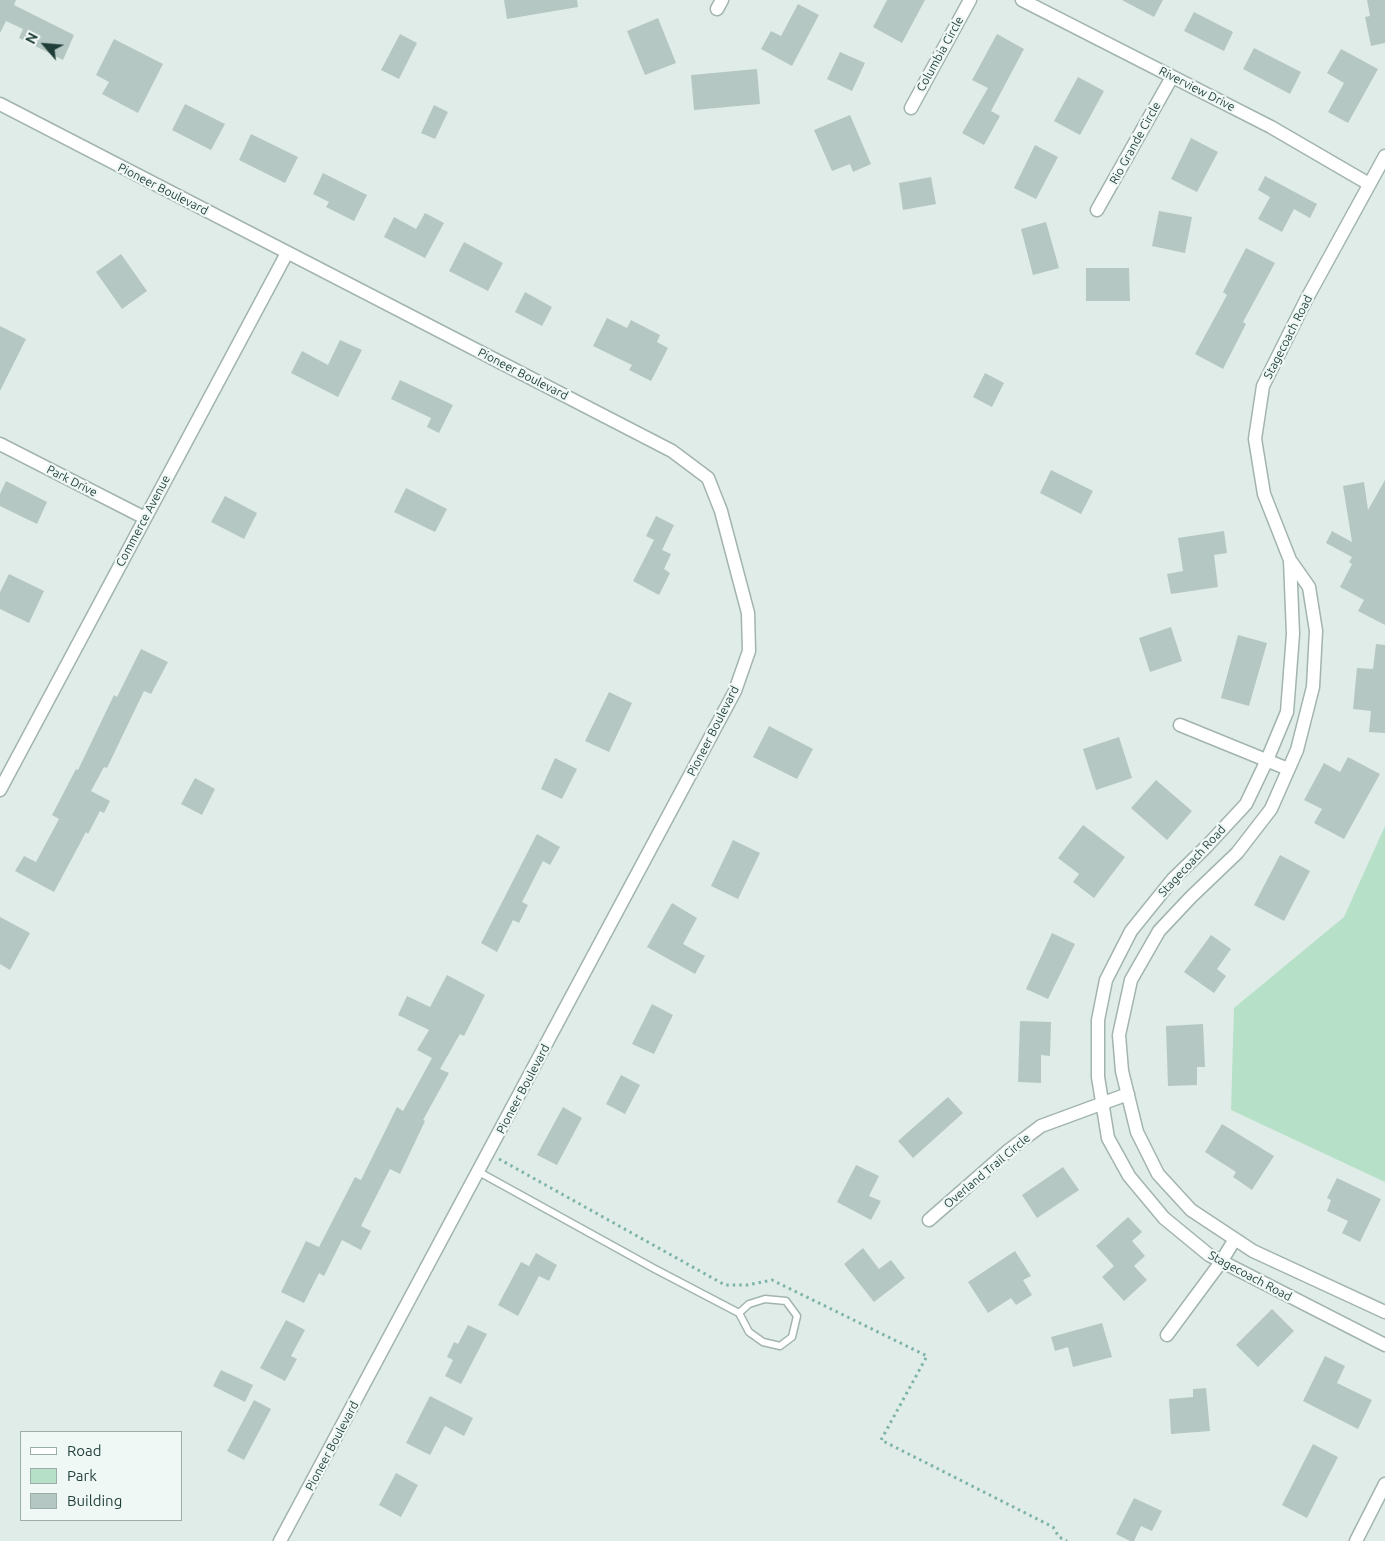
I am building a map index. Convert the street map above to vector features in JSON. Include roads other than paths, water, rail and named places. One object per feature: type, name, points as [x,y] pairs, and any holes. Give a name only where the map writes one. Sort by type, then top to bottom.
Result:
[{"type":"street","name":"Columbia Circle","points":[[911,108],[970,0]]},
{"type":"street","name":"Riverview Drive","points":[[1022,0],[1271,127],[1369,184]]},
{"type":"street","name":"Rio Grande Circle","points":[[1097,210],[1172,76]]},
{"type":"street","name":"Pioneer Boulevard","points":[[0,104],[286,253],[672,450],[708,478],[721,512],[748,613],[748,651],[735,691],[280,1541]]},
{"type":"street","name":"Stagecoach Road","points":[[1385,156],[1306,300],[1263,386],[1255,439],[1264,494],[1290,560],[1309,588],[1316,631],[1313,687],[1297,750],[1271,809],[1237,853],[1159,931],[1131,980],[1119,1035],[1122,1071],[1137,1132],[1158,1174],[1191,1210],[1253,1251],[1385,1312]]},
{"type":"street","name":"Commerce Avenue","points":[[0,790],[286,253]]},
{"type":"street","name":"Park Drive","points":[[0,444],[145,518]]},
{"type":"street","name":"Stagecoach Road","points":[[1290,560],[1293,634],[1287,712],[1246,804],[1206,848],[1173,879],[1131,931],[1106,980],[1098,1020],[1098,1077],[1108,1138],[1129,1176],[1164,1218],[1208,1255],[1385,1345]]},
{"type":"street","points":[[1180,725],[1288,769]]},
{"type":"street","name":"Overland Trail Circle","points":[[929,1220],[1009,1150],[1040,1126],[1128,1094]]},
{"type":"street","points":[[1168,1335],[1221,1262],[1235,1239]]},
{"type":"street","points":[[1356,1541],[1385,1484]]},
{"type":"lane","points":[[479,1172],[739,1313],[749,1332],[763,1342],[780,1346],[792,1337],[797,1316],[786,1301],[764,1299],[749,1304],[739,1313]]}]
